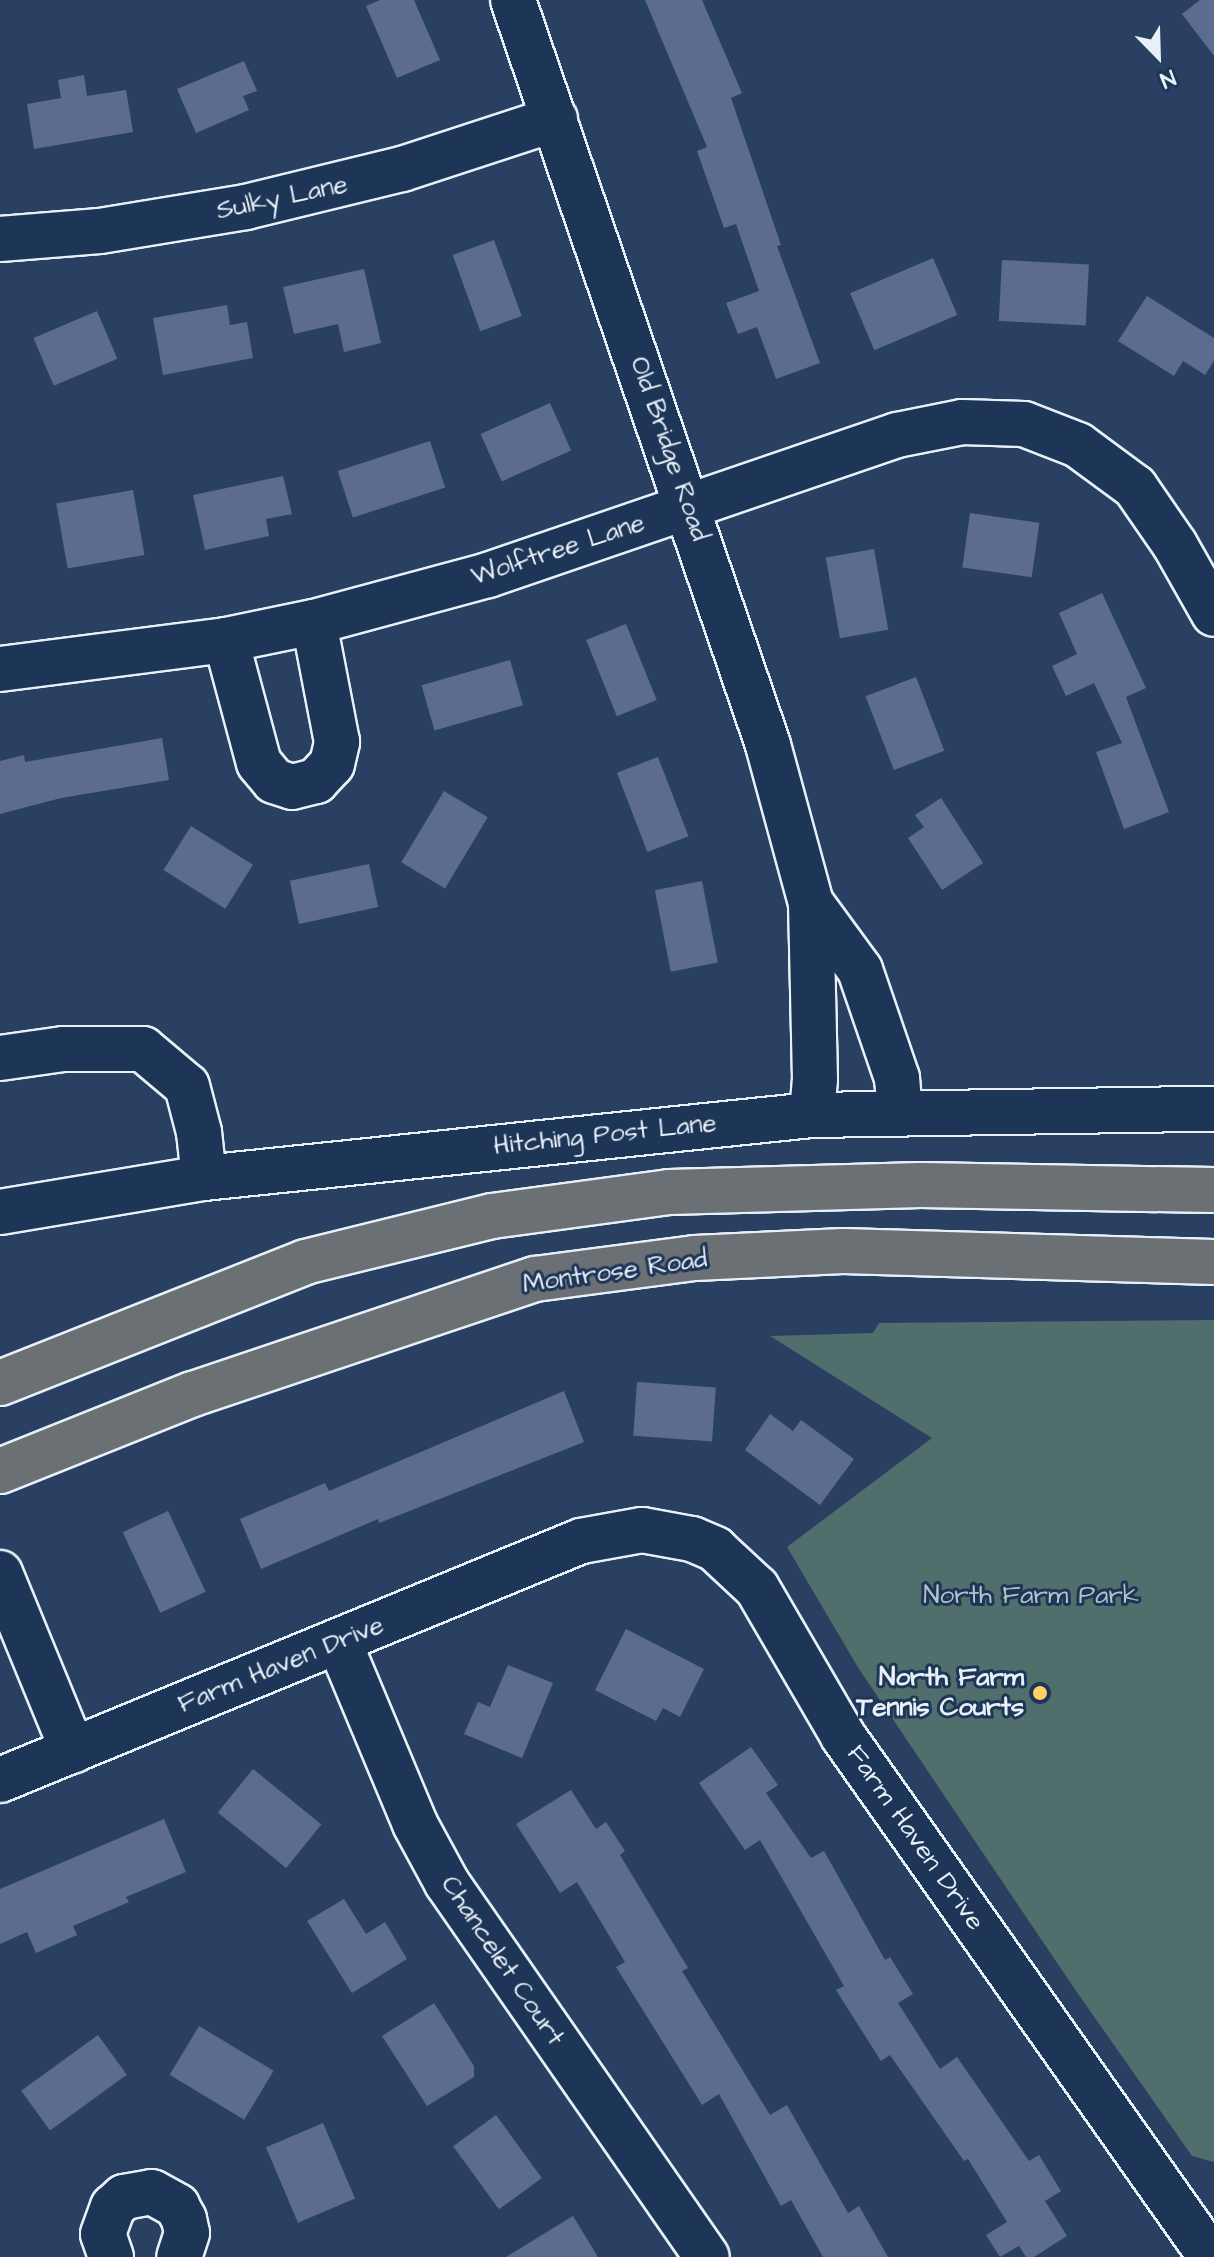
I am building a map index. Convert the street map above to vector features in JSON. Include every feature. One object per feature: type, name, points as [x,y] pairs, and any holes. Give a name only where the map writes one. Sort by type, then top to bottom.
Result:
[{"type":"main road","points":[[0,1383],[305,1262],[492,1216],[669,1192],[921,1185],[1214,1190]]},
{"type":"main road","name":"Montrose Road","points":[[0,1471],[193,1394],[535,1279],[695,1258],[843,1251],[1214,1262]]},
{"type":"street","name":"Old Bridge Road","points":[[513,0],[768,745],[811,903],[815,1079],[812,1115]]},
{"type":"street","name":"Sulky Lane","points":[[0,239],[172,221],[307,194],[402,169],[555,119]]},
{"type":"street","name":"Wolftree Lane","points":[[0,669],[226,640],[314,622],[488,575],[897,435],[962,422],[1024,424],[1078,445],[1135,487],[1175,545],[1214,614]]},
{"type":"street","points":[[226,640],[259,763],[274,781],[292,787],[316,781],[332,764],[337,742],[314,622]]},
{"type":"street","name":"Old Bridge Road","points":[[811,903],[860,970],[897,1078],[900,1114]]},
{"type":"street","points":[[0,1058],[63,1049],[143,1049],[187,1086],[199,1132],[204,1178]]},
{"type":"street","name":"Hitching Post Lane","points":[[0,1212],[204,1178],[812,1115],[1214,1109]]},
{"type":"street","name":"Farm Haven Drive","points":[[0,1780],[581,1541],[642,1530],[692,1539],[715,1549],[757,1588],[843,1736],[1210,2250]]},
{"type":"street","points":[[0,1573],[73,1751]]},
{"type":"street","name":"Chancelet Court","points":[[339,1642],[415,1824],[447,1883],[707,2257]]},
{"type":"street","points":[[111,2257],[103,2234],[113,2207],[124,2197],[152,2192],[177,2206],[184,2219],[187,2233],[179,2257]]},
{"type":"green space","name":"North Farm Park","points":[[1214,1320],[1214,2162],[1192,2156],[1074,1988],[859,1669],[787,1547],[932,1438],[770,1336],[873,1333],[879,1323]]},
{"type":"building","points":[[380,0],[414,0],[440,60],[397,78],[366,6]]},
{"type":"building","points":[[645,0],[702,0],[742,93],[731,98],[781,245],[777,246],[820,363],[776,379],[757,327],[738,334],[726,303],[759,291],[736,224],[724,228],[697,151],[707,147]]},
{"type":"building","points":[[1200,0],[1214,0],[1214,56],[1182,14]]},
{"type":"building","points":[[244,61],[257,91],[243,96],[249,110],[196,133],[177,89]]},
{"type":"building","points":[[84,75],[87,96],[126,90],[133,132],[34,149],[27,104],[61,98],[58,80]]},
{"type":"building","points":[[494,240],[522,316],[480,331],[453,255]]},
{"type":"building","points":[[933,258],[957,315],[874,350],[850,293]]},
{"type":"building","points":[[1002,260],[1089,265],[1086,325],[999,321]]},
{"type":"building","points":[[364,269],[381,343],[344,352],[338,324],[294,334],[283,287]]},
{"type":"building","points":[[1147,296],[1214,338],[1214,361],[1205,375],[1183,361],[1174,376],[1118,341]]},
{"type":"building","points":[[227,305],[230,325],[247,322],[253,358],[163,375],[153,318]]},
{"type":"building","points":[[97,311],[117,359],[54,386],[33,338]]},
{"type":"building","points":[[550,403],[571,451],[502,481],[481,434]]},
{"type":"building","points":[[430,441],[445,488],[353,518],[338,471]]},
{"type":"building","points":[[283,476],[292,514],[266,519],[269,536],[205,550],[193,495]]},
{"type":"building","points":[[133,490],[144,555],[68,569],[56,504]]},
{"type":"building","points":[[970,513],[1039,523],[1032,577],[962,567]]},
{"type":"building","points":[[874,549],[888,630],[840,638],[826,558]]},
{"type":"building","points":[[1102,593],[1146,688],[1126,697],[1169,812],[1124,829],[1096,752],[1122,743],[1094,683],[1066,696],[1052,666],[1077,654],[1059,613]]},
{"type":"building","points":[[626,624],[657,700],[617,716],[586,640]]},
{"type":"building","points":[[510,660],[523,705],[435,731],[422,685]]},
{"type":"building","points":[[916,677],[944,751],[894,770],[866,696]]},
{"type":"building","points":[[162,738],[169,780],[61,798],[0,814],[0,761],[24,755],[25,762]]},
{"type":"building","points":[[658,757],[688,836],[647,852],[617,773]]},
{"type":"building","points":[[444,791],[488,817],[445,888],[401,862]]},
{"type":"building","points":[[941,798],[983,863],[942,890],[908,838],[924,827],[915,815]]},
{"type":"building","points":[[191,826],[253,865],[225,909],[163,870]]},
{"type":"building","points":[[369,864],[378,907],[299,924],[290,881]]},
{"type":"building","points":[[702,881],[718,962],[671,972],[655,890]]},
{"type":"building","points":[[637,1382],[716,1388],[712,1441],[633,1436]]},
{"type":"building","points":[[564,1391],[584,1442],[379,1523],[378,1519],[261,1569],[240,1519],[325,1483],[329,1491]]},
{"type":"building","points":[[770,1414],[793,1431],[801,1420],[854,1459],[820,1505],[745,1450]]},
{"type":"building","points":[[168,1511],[206,1592],[160,1613],[123,1532]]},
{"type":"building","points":[[626,1629],[704,1669],[680,1717],[663,1708],[656,1721],[595,1690]]},
{"type":"building","points":[[508,1665],[553,1683],[522,1758],[464,1734],[478,1702],[490,1707]]},
{"type":"building","points":[[751,1747],[778,1785],[766,1793],[811,1858],[824,1851],[885,1960],[890,1957],[913,1994],[898,2003],[940,2069],[957,2057],[1029,2161],[1039,2155],[1061,2191],[1045,2201],[1067,2236],[1034,2257],[1026,2257],[1019,2246],[1000,2257],[986,2235],[1007,2222],[968,2159],[964,2161],[890,2055],[881,2061],[836,1990],[844,1986],[760,1840],[745,1850],[699,1783]]},
{"type":"building","points":[[253,1769],[321,1824],[286,1868],[218,1813]]},
{"type":"building","points":[[571,1790],[596,1829],[606,1822],[625,1851],[620,1855],[688,1968],[682,1971],[770,2115],[787,2105],[848,2213],[859,2206],[888,2257],[823,2257],[791,2200],[781,2206],[719,2094],[702,2105],[616,1967],[625,1962],[577,1882],[560,1893],[516,1824]]},
{"type":"building","points":[[164,1819],[186,1872],[126,1897],[129,1902],[73,1926],[77,1935],[36,1953],[27,1932],[0,1944],[0,1889]]},
{"type":"building","points":[[344,1899],[366,1934],[385,1922],[407,1959],[352,1993],[307,1921]]},
{"type":"building","points":[[434,2003],[474,2066],[474,2077],[427,2106],[382,2036]]},
{"type":"building","points":[[199,2026],[274,2071],[244,2120],[170,2075]]},
{"type":"building","points":[[98,2035],[127,2075],[50,2130],[21,2091]]},
{"type":"building","points":[[496,2115],[542,2178],[499,2209],[453,2146]]},
{"type":"building","points":[[323,2123],[355,2198],[298,2223],[266,2147]]},
{"type":"building","points":[[573,2216],[598,2257],[506,2257]]},
{"type":"place","name":"North Farm Tennis Courts","points":[[1040,1693]]}]
